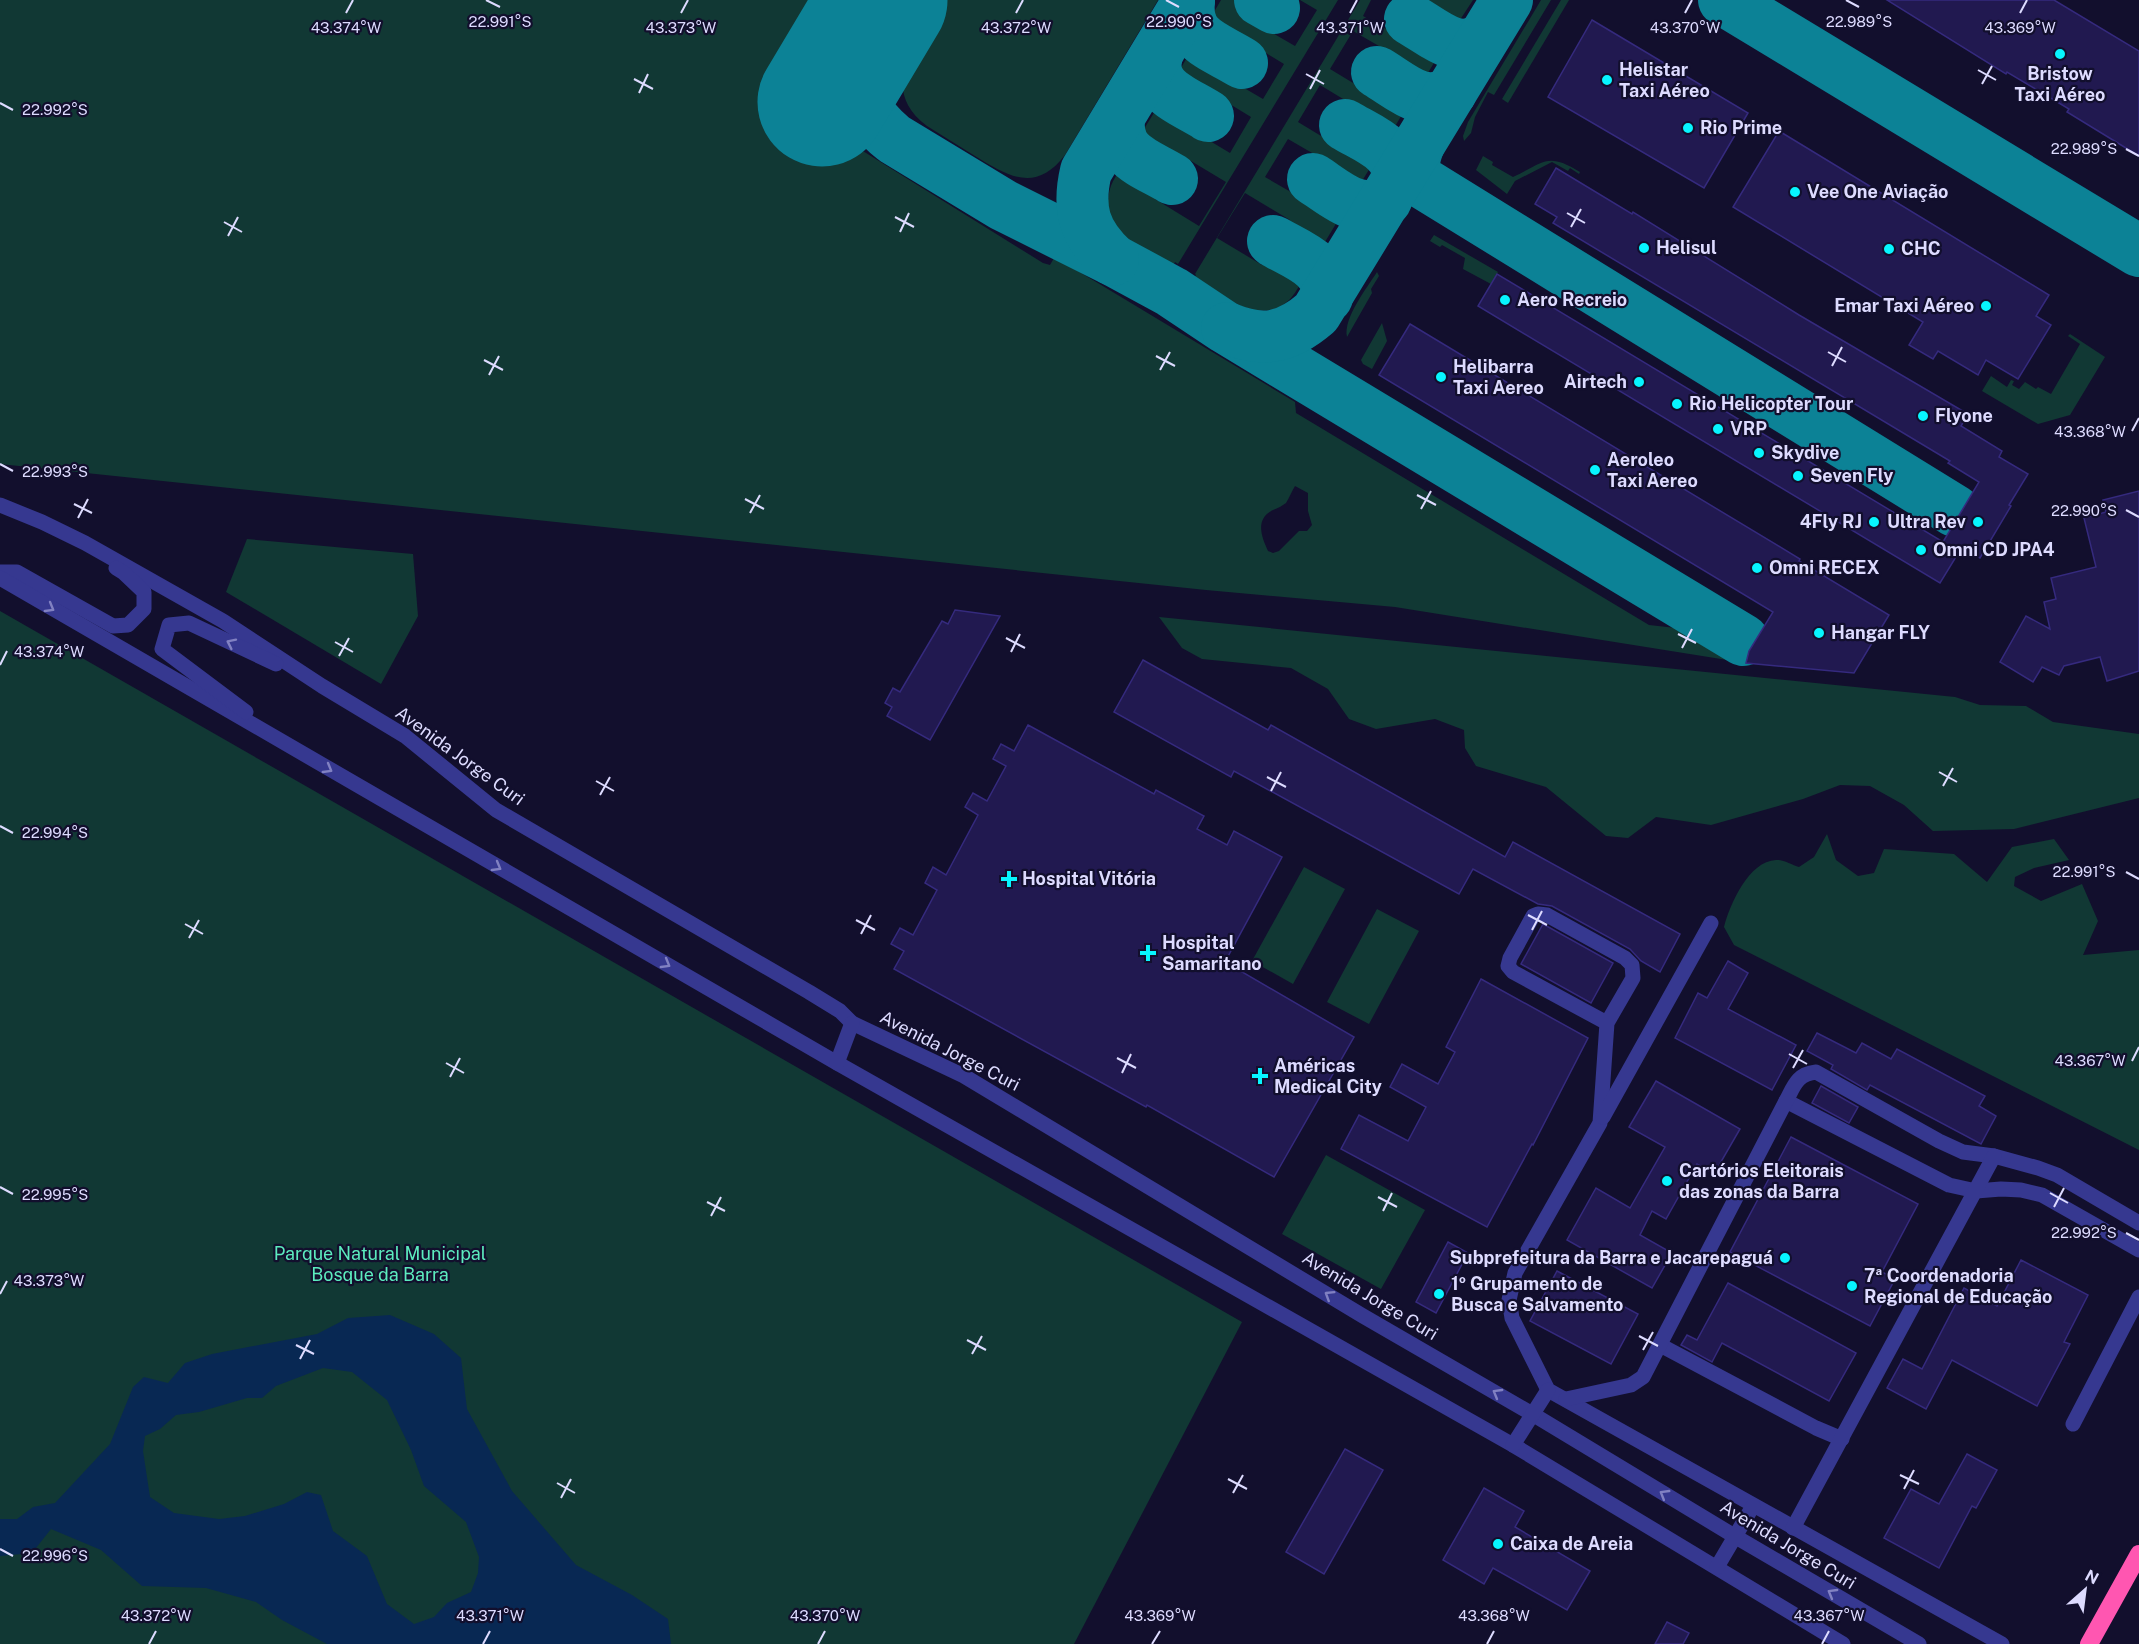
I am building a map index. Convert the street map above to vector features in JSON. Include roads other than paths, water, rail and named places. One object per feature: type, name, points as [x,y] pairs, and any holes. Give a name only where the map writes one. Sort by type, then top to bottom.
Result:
[{"type":"highway","points":[[2089,1644],[2139,1554]]},
{"type":"street","name":"Avenida Jorge Curi","points":[[0,505],[56,529],[138,572],[223,621],[322,686],[405,736],[496,810],[840,1011],[852,1023],[964,1076],[1363,1316],[1919,1644]]},
{"type":"street","points":[[0,572],[17,572],[113,626],[128,625],[144,609],[144,592],[124,573],[62,536],[56,529]]},
{"type":"street","points":[[0,578],[837,1064],[1514,1445],[1843,1644]]},
{"type":"street","points":[[301,753],[162,649],[164,638],[169,625],[189,623],[322,686]]},
{"type":"street","points":[[1600,1123],[1607,1023],[1633,978],[1632,965],[1624,958],[1547,915],[1533,916],[1508,966],[1514,972],[1607,1023]]},
{"type":"street","points":[[1711,923],[1515,1273],[1509,1300],[1512,1318],[1548,1390],[2002,1644]]},
{"type":"street","points":[[837,1064],[852,1023]]},
{"type":"street","points":[[1566,1400],[1631,1385],[1642,1377],[1786,1101],[1798,1080],[1806,1073],[1816,1072],[1939,1141],[1963,1152],[1994,1156],[2056,1175],[2139,1223]]},
{"type":"street","points":[[1786,1101],[1949,1185],[1976,1191],[2021,1190],[2042,1196],[2139,1250]]},
{"type":"street","points":[[1793,1528],[1994,1156]]},
{"type":"street","points":[[2073,1424],[2139,1297]]},
{"type":"street","points":[[1660,1345],[1816,1428],[1842,1438]]},
{"type":"street","points":[[1514,1445],[1548,1390]]},
{"type":"street","points":[[1717,1567],[1753,1506]]},
{"type":"water","points":[[390,1315],[434,1334],[461,1358],[467,1409],[512,1491],[576,1565],[632,1595],[668,1619],[671,1644],[327,1644],[282,1620],[256,1602],[206,1588],[142,1586],[101,1550],[51,1529],[32,1553],[0,1556],[0,1519],[17,1519],[33,1507],[55,1503],[110,1444],[133,1387],[144,1377],[168,1383],[185,1363],[212,1354],[317,1334],[348,1318]],"holes":[[[323,1368],[352,1372],[387,1400],[411,1450],[424,1486],[466,1522],[479,1557],[478,1573],[471,1592],[447,1603],[434,1617],[414,1624],[387,1604],[367,1556],[333,1531],[321,1495],[307,1492],[284,1504],[245,1516],[219,1519],[174,1513],[150,1497],[143,1451],[145,1436],[160,1429],[176,1415],[199,1412],[247,1398],[262,1398],[276,1386]]]},
{"type":"place","name":"Bristow Taxi Aéreo","points":[[2060,54]]},
{"type":"place","name":"Helistar Taxi Aéreo","points":[[1607,80]]},
{"type":"place","name":"Rio Prime","points":[[1688,128]]},
{"type":"place","name":"Vee One Aviação","points":[[1795,192]]},
{"type":"place","name":"Helisul","points":[[1644,248]]},
{"type":"place","name":"CHC","points":[[1889,249]]},
{"type":"place","name":"Aero Recreio","points":[[1505,300]]},
{"type":"place","name":"Emar Taxi Aéreo","points":[[1986,306]]},
{"type":"place","name":"Helibarra Taxi Aereo","points":[[1441,377]]},
{"type":"place","name":"Airtech","points":[[1639,382]]},
{"type":"place","name":"Rio Helicopter Tour","points":[[1677,404]]},
{"type":"place","name":"Flyone","points":[[1923,416]]},
{"type":"place","name":"VRP","points":[[1718,429]]},
{"type":"place","name":"Skydive","points":[[1759,453]]},
{"type":"place","name":"Aeroleo Taxi Aereo","points":[[1595,470]]},
{"type":"place","name":"Seven Fly","points":[[1798,476]]},
{"type":"place","name":"4Fly RJ","points":[[1874,522]]},
{"type":"place","name":"Ultra Rev","points":[[1978,522]]},
{"type":"place","name":"Omni CD JPA4","points":[[1921,550]]},
{"type":"place","name":"Omni RECEX","points":[[1757,568]]},
{"type":"place","name":"Hangar FLY","points":[[1819,633]]},
{"type":"place","name":"Hospital Vitória","points":[[1009,879]]},
{"type":"place","name":"Hospital Samaritano","points":[[1148,953]]},
{"type":"place","name":"Américas Medical City","points":[[1260,1076]]},
{"type":"place","name":"Cartórios Eleitorais das zonas da Barra","points":[[1667,1181]]},
{"type":"place","name":"Subprefeitura da Barra e Jacarepaguá","points":[[1785,1258]]},
{"type":"place","name":"7ª Coordenadoria Regional de Educação","points":[[1852,1286]]},
{"type":"place","name":"1º Grupamento de Busca e Salvamento","points":[[1439,1294]]},
{"type":"place","name":"Caixa de Areia","points":[[1498,1544]]},
{"type":"park label","name":"Parque Natural Municipal Bosque da Barra","points":[[380,1264]]}]
